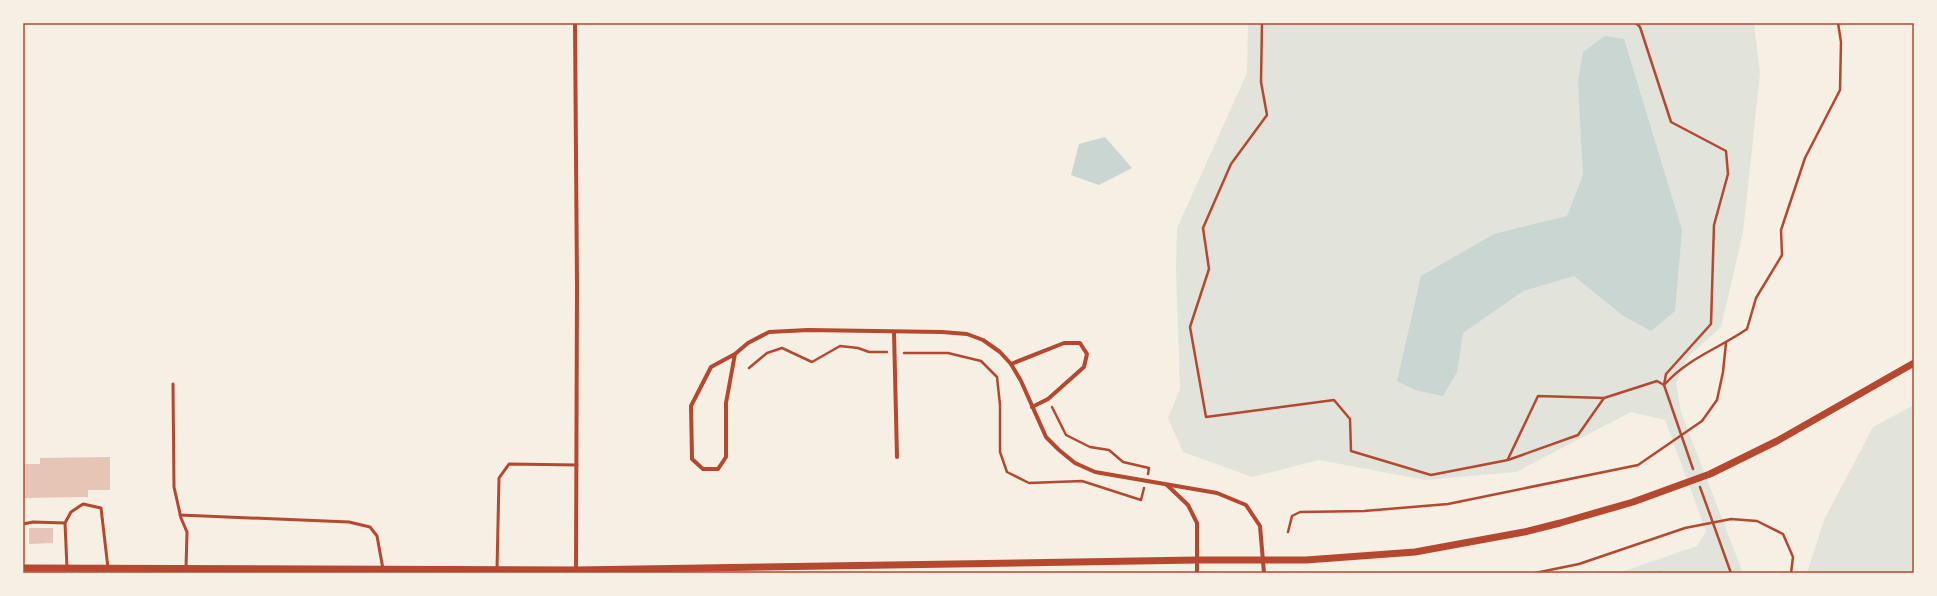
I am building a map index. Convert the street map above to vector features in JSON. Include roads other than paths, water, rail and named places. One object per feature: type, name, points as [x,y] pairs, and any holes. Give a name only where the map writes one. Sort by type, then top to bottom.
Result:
[{"type":"street","points":[[575,23],[577,286],[576,570]]},
{"type":"street","points":[[735,354],[726,403],[726,457],[718,469],[703,469],[692,459],[691,406],[711,366],[735,354],[748,343],[769,332],[808,330],[942,332],[967,334],[983,340],[1000,352],[1011,364],[1021,381],[1046,437],[1075,463],[1095,472],[1217,493],[1246,504],[1260,526],[1264,573]]},
{"type":"street","points":[[894,332],[897,457]]},
{"type":"street","points":[[1011,364],[1064,343],[1080,343],[1087,354],[1084,367],[1048,399],[1032,407]]},
{"type":"street","points":[[23,568],[576,570],[1264,560],[1361,557],[1415,552],[1524,532],[1633,502],[1710,474],[1777,441],[1914,364]]},
{"type":"street","points":[[1167,485],[1188,504],[1197,523],[1197,573]]},
{"type":"lane","points":[[173,384],[174,486],[180,515],[187,532],[186,568]]},
{"type":"lane","points":[[497,570],[499,478],[509,464],[577,465]]},
{"type":"lane","points":[[67,568],[65,523],[71,512],[83,504],[101,508],[108,568]]},
{"type":"lane","points":[[180,515],[349,522],[370,527],[377,536],[381,551],[383,569]]},
{"type":"lane","points":[[23,524],[33,522],[65,523]]}]
